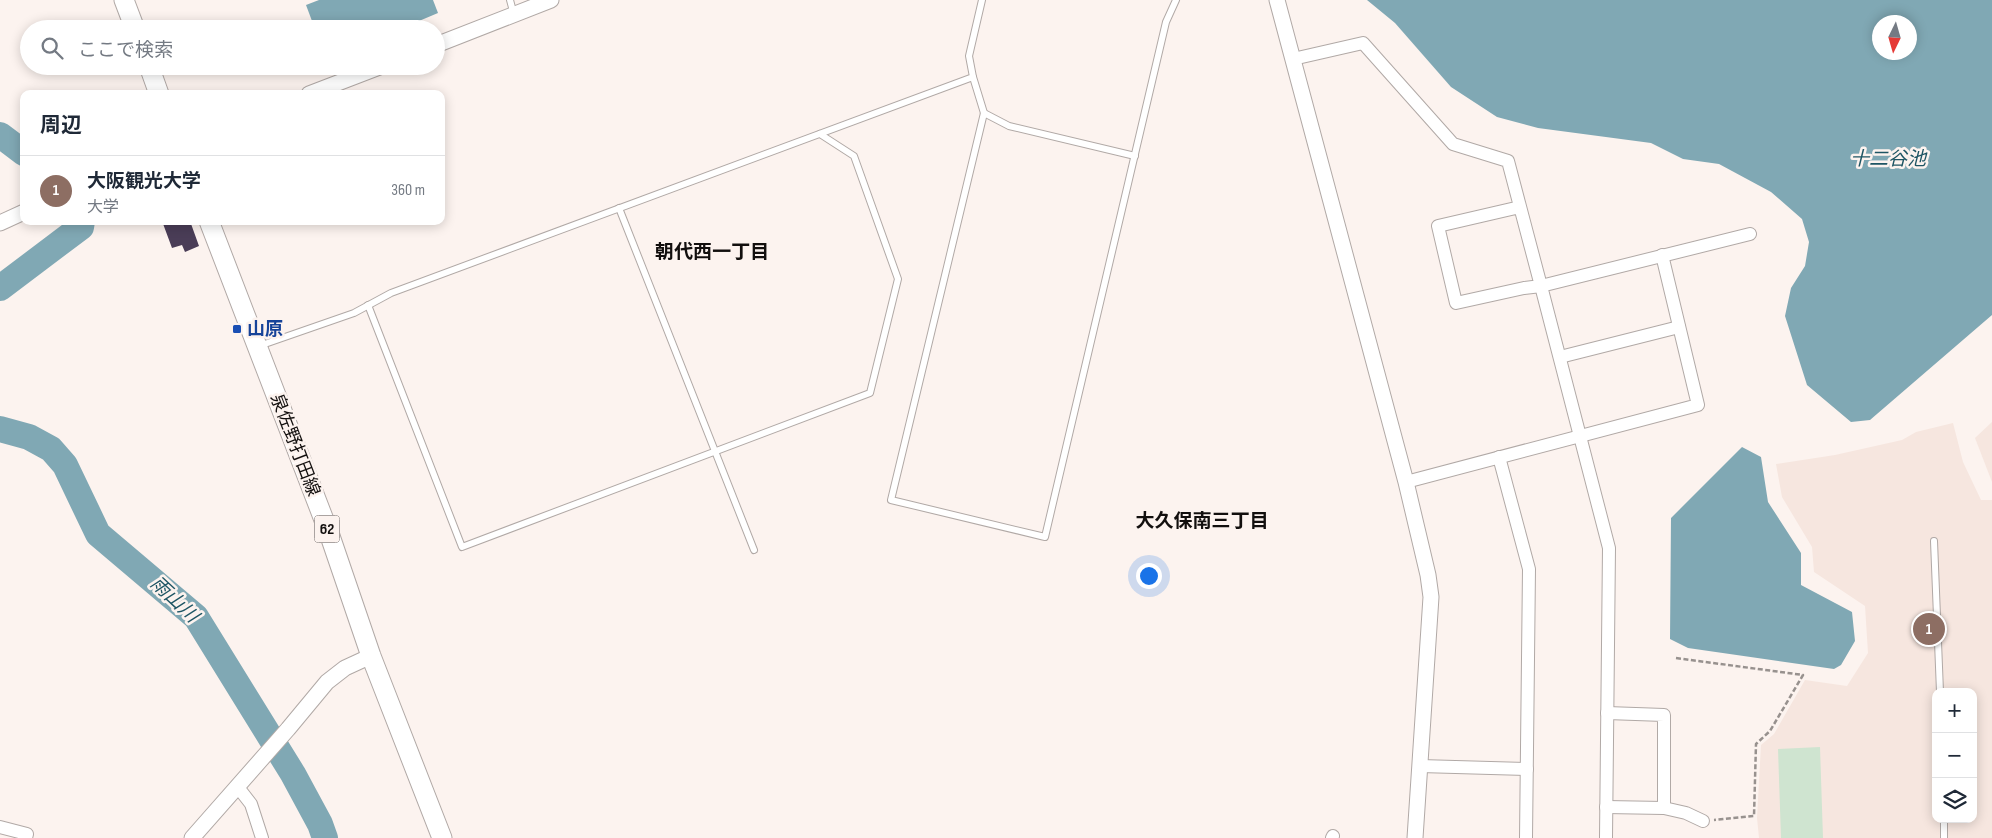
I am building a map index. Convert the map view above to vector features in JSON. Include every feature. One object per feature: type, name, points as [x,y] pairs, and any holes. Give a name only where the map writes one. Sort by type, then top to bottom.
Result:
[{"type":"main road","points":[[124,0],[132,20]]},
{"type":"main road","points":[[151,75],[155,90]]},
{"type":"main road","name":"泉佐野打田線","points":[[211,225],[329,533],[371,656],[442,838]]},
{"type":"street","points":[[445,40],[512,7],[551,0]]},
{"type":"street","points":[[1277,0],[1406,482],[1428,575],[1431,597],[1414,838]]},
{"type":"street","points":[[1293,59],[1363,43],[1453,144],[1508,161],[1609,548],[1606,838]]},
{"type":"street","points":[[319,90],[359,75]]},
{"type":"street","points":[[1520,207],[1438,226],[1456,303],[1541,286],[1750,234]]},
{"type":"street","points":[[0,223],[20,214]]},
{"type":"street","points":[[1406,482],[1698,405],[1662,255]]},
{"type":"street","points":[[1560,357],[1679,328]]},
{"type":"street","points":[[1499,457],[1529,569],[1526,838]]},
{"type":"street","points":[[192,838],[327,682],[346,668],[371,656]]},
{"type":"street","points":[[1607,712],[1664,715],[1664,808]]},
{"type":"street","points":[[1420,766],[1527,769]]},
{"type":"street","points":[[237,786],[251,804],[262,838]]},
{"type":"street","points":[[1606,807],[1664,808],[1686,813],[1703,821]]},
{"type":"street","points":[[0,827],[27,834],[26,838]]},
{"type":"lane","points":[[982,0],[969,56],[972,76],[984,113],[891,500],[1045,537],[1166,22],[1176,0]]},
{"type":"lane","points":[[258,346],[354,313],[391,293],[972,76]]},
{"type":"lane","points":[[984,113],[1009,126],[1135,156]]},
{"type":"lane","points":[[368,305],[462,547],[714,453],[870,393],[898,279],[854,156],[820,134]]},
{"type":"lane","points":[[619,208],[714,453],[754,550]]},
{"type":"lane","points":[[1934,541],[1940,688]]},
{"type":"lane","points":[[1944,823],[1944,838]]},
{"type":"path","points":[[1676,658],[1803,675],[1770,731],[1756,744],[1754,816],[1703,821]]},
{"type":"shaded area","points":[[1992,422],[1992,482],[1975,438]]},
{"type":"shaded area","points":[[1953,423],[1963,462],[1981,500],[1992,500],[1992,838],[1759,838],[1757,818],[1761,745],[1774,734],[1805,680],[1847,686],[1868,653],[1865,606],[1814,572],[1812,547],[1782,497],[1776,464],[1835,455],[1902,440],[1916,432]]},
{"type":"green space","points":[[1820,747],[1823,838],[1781,838],[1778,749]]},
{"type":"water","points":[[319,0],[433,0],[438,13],[421,20],[312,20],[306,5]]},
{"type":"water","name":"十二谷池","points":[[1367,0],[1992,0],[1992,315],[1870,420],[1851,422],[1807,385],[1785,316],[1791,288],[1805,266],[1809,242],[1802,219],[1771,192],[1719,164],[1683,159],[1651,143],[1538,128],[1497,117],[1451,87],[1395,23]]},
{"type":"water","points":[[1742,447],[1761,457],[1768,502],[1801,553],[1801,585],[1852,612],[1855,641],[1841,665],[1834,669],[1688,648],[1670,639],[1671,518]]},
{"type":"building","points":[[163,225],[191,225],[199,246],[185,252],[182,245],[172,248]]},
{"type":"waterway","name":"雨山川","points":[[0,135],[20,150]]},
{"type":"waterway","name":"雨山川","points":[[0,288],[81,225]]},
{"type":"waterway","name":"雨山川","points":[[0,429],[29,437],[51,449],[65,465],[98,534],[196,617],[293,774],[320,824],[325,838]]},
{"type":"place","name":"山原","points":[[237,329]]},
{"type":"place","name":"大阪観光大学","points":[[1929,629]]},
{"type":"district","name":"朝代西一丁目","points":[[712,252]]},
{"type":"district","name":"大久保南三丁目","points":[[1202,521]]}]
